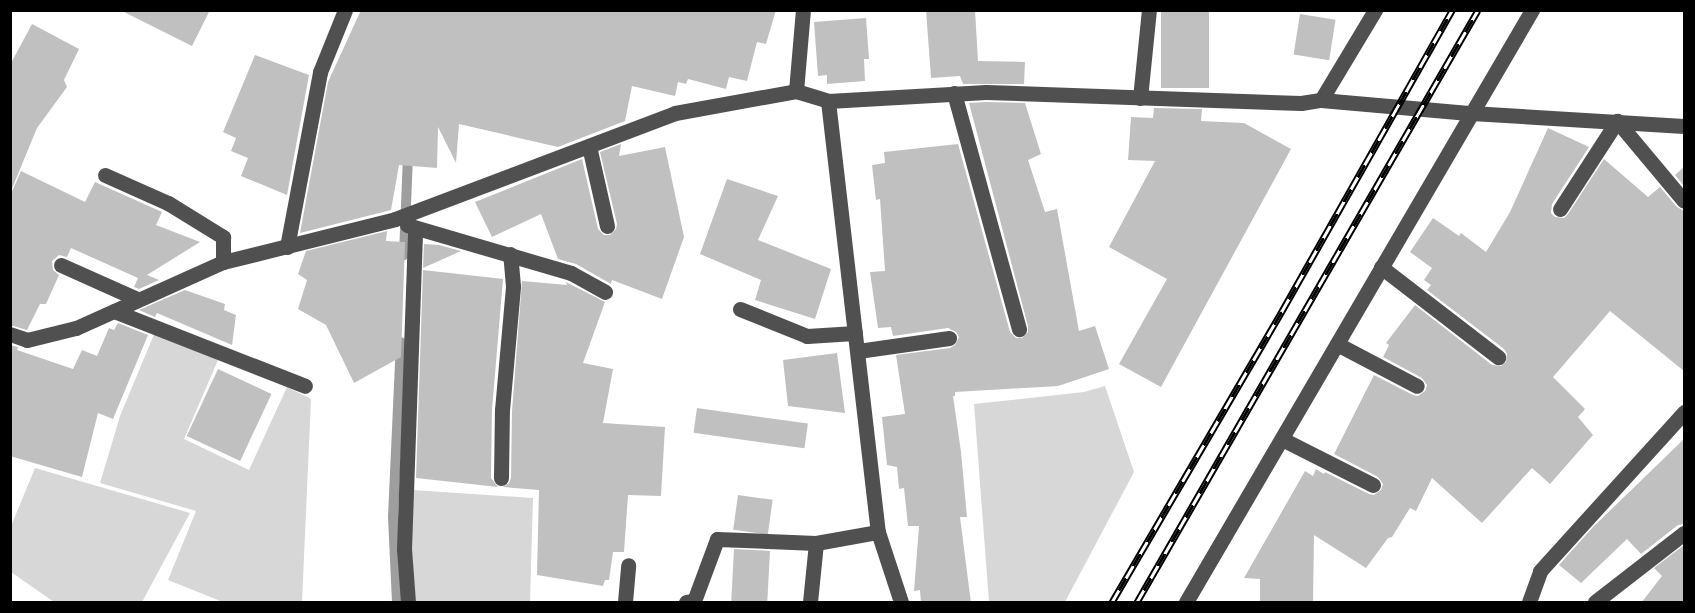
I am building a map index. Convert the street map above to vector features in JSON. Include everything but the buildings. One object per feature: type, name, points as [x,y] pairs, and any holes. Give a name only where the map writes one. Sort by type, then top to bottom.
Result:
[{"type":"street","points":[[287,247],[320,72],[345,10]]},
{"type":"street","points":[[796,91],[803,10]]},
{"type":"street","points":[[1140,98],[1149,10]]},
{"type":"street","points":[[1321,100],[1375,10]]},
{"type":"street","points":[[1186,603],[1532,10]]},
{"type":"street","points":[[10,334],[27,340],[76,328],[223,262],[395,219],[675,113],[796,91],[828,101],[986,92],[1301,104],[1321,100],[1471,113],[1684,126]]},
{"type":"street","points":[[954,93],[1019,329]]},
{"type":"street","points":[[828,101],[878,532],[901,603]]},
{"type":"street","points":[[1617,121],[1684,201]]},
{"type":"street","points":[[1560,209],[1617,121]]},
{"type":"street","points":[[589,146],[607,226]]},
{"type":"street","points":[[105,175],[168,203],[222,237],[223,262]]},
{"type":"street","points":[[395,219],[415,228],[572,273],[605,292]]},
{"type":"street","points":[[408,603],[404,549],[415,228]]},
{"type":"street","points":[[501,478],[502,410],[513,286],[510,254]]},
{"type":"street","points":[[61,265],[137,299]]},
{"type":"street","points":[[1381,267],[1498,357]]},
{"type":"street","points":[[740,309],[807,336],[855,333]]},
{"type":"street","points":[[114,311],[305,386]]},
{"type":"street","points":[[858,351],[949,338]]},
{"type":"street","points":[[1337,344],[1417,386]]},
{"type":"street","points":[[1529,603],[1540,571],[1684,412]]},
{"type":"street","points":[[1282,439],[1373,485]]},
{"type":"street","points":[[686,603],[694,601],[717,539],[816,543],[878,532]]},
{"type":"street","points":[[1595,603],[1684,533]]},
{"type":"street","points":[[810,603],[816,543]]},
{"type":"street","points":[[625,603],[628,565]]},
{"type":"street","points":[[1610,592],[1622,603]]},
{"type":"shaded area","points":[[155,332],[218,360],[184,439],[249,470],[287,387],[311,399],[302,602],[223,602],[168,580],[196,511],[100,483],[120,416]]},
{"type":"shaded area","points":[[1105,386],[1134,472],[1065,602],[989,602],[974,404],[1084,392]]},
{"type":"shaded area","points":[[35,468],[190,513],[142,602],[54,602],[11,572],[11,526]]},
{"type":"shaded area","points":[[412,490],[533,498],[530,602],[412,602],[408,544]]},
{"type":"waterway","points":[[404,255],[408,154]]},
{"type":"waterway","points":[[397,602],[393,517],[401,342]]},
{"type":"railway","points":[[1112,602],[1282,311],[1452,10]]},
{"type":"railway","points":[[1137,602],[1478,10]]}]
